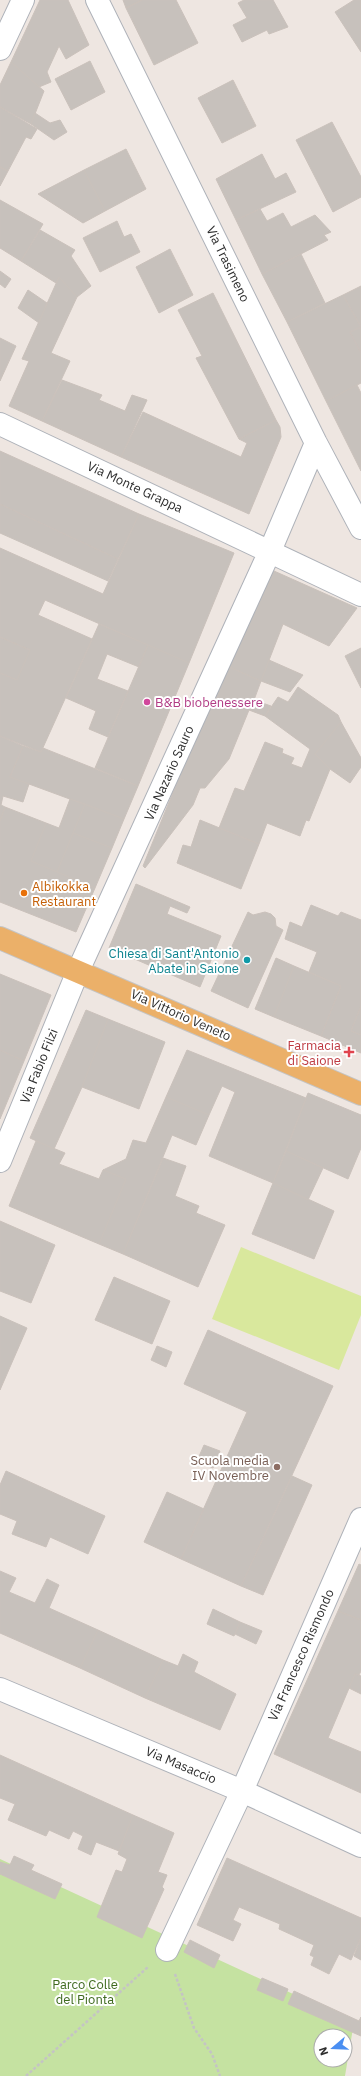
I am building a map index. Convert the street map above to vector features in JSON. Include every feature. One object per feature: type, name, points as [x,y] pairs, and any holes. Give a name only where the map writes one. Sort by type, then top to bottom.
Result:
[{"type":"main road","name":"Via Vittorio Veneto","points":[[0,938],[361,1094]]},
{"type":"street","points":[[0,49],[23,0]]},
{"type":"street","name":"Via Trasimeno","points":[[97,0],[316,443],[360,523]]},
{"type":"street","name":"Via Monte Grappa","points":[[0,424],[270,551]]},
{"type":"street","name":"Via Nazario Sauro","points":[[78,971],[270,551],[316,443]]},
{"type":"street","points":[[270,551],[361,595]]},
{"type":"street","name":"Via Fabio Filzi","points":[[0,1161],[78,971]]},
{"type":"street","name":"Via Francesco Rismondo","points":[[167,1950],[242,1791],[361,1519]]},
{"type":"street","name":"Via Masaccio","points":[[0,1689],[242,1791],[361,1846]]},
{"type":"path","points":[[26,2076],[167,1950],[194,2028],[212,2054],[220,2076]]},
{"type":"green space","points":[[241,1247],[361,1296],[361,1315],[339,1370],[212,1319]]},
{"type":"green space","name":"Parco Colle del Pionta","points":[[0,1859],[354,2022],[353,2028],[313,2028],[313,2068],[346,2068],[345,2076],[0,2076]]},
{"type":"building","points":[[40,0],[68,0],[89,45],[66,59],[59,46],[47,72],[51,82],[39,87],[11,62]]},
{"type":"building","points":[[123,0],[142,0],[126,8]]},
{"type":"building","points":[[142,0],[176,0],[198,43],[154,65],[126,8]]},
{"type":"building","points":[[244,0],[273,0],[288,27],[269,34],[267,30],[242,42],[233,25],[247,18],[238,3]]},
{"type":"building","points":[[354,0],[361,0],[361,52],[335,12]]},
{"type":"building","points":[[90,61],[105,92],[71,110],[55,79]]},
{"type":"building","points":[[11,62],[44,91],[31,124],[0,107],[0,85]]},
{"type":"building","points":[[233,80],[256,126],[222,143],[198,98]]},
{"type":"building","points":[[0,107],[37,129],[31,139],[26,137],[8,171],[0,167]]},
{"type":"building","points":[[35,113],[50,123],[60,120],[67,132],[54,140],[31,124]]},
{"type":"building","points":[[332,122],[361,177],[361,197],[333,212],[296,140]]},
{"type":"building","points":[[126,149],[146,189],[105,211],[84,170]]},
{"type":"building","points":[[262,154],[275,179],[286,173],[296,192],[236,220],[216,179]]},
{"type":"building","points":[[0,167],[8,171],[0,186]]},
{"type":"building","points":[[84,170],[105,211],[83,223],[38,194]]},
{"type":"building","points":[[0,200],[43,224],[21,261],[0,248]]},
{"type":"building","points":[[260,209],[267,221],[283,213],[291,227],[315,215],[331,232],[324,235],[328,240],[262,274],[236,220]]},
{"type":"building","points":[[117,221],[124,237],[131,234],[140,252],[100,272],[83,238]]},
{"type":"building","points":[[40,230],[75,250],[71,256],[91,286],[77,297],[59,277],[56,283],[21,261]]},
{"type":"building","points":[[170,249],[193,295],[159,313],[136,267]]},
{"type":"building","points":[[301,254],[325,303],[287,322],[262,274]]},
{"type":"building","points":[[0,271],[11,279],[5,288],[0,284]]},
{"type":"building","points":[[59,277],[77,297],[51,353],[70,361],[42,421],[9,406],[29,361],[22,359]]},
{"type":"building","points":[[361,286],[361,327],[343,295]]},
{"type":"building","points":[[28,290],[47,303],[39,323],[18,308]]},
{"type":"building","points":[[213,293],[276,420],[239,439],[196,358],[202,356],[178,310]]},
{"type":"building","points":[[343,295],[361,327],[350,332],[361,353],[361,383],[326,401],[287,322]]},
{"type":"building","points":[[361,327],[361,353],[350,332]]},
{"type":"building","points":[[0,338],[16,346],[0,381]]},
{"type":"building","points":[[62,380],[102,395],[99,400],[125,411],[132,395],[147,400],[121,457],[42,421]]},
{"type":"building","points":[[357,385],[361,393],[361,471],[326,401]]},
{"type":"building","points":[[143,412],[241,457],[247,443],[239,439],[276,420],[280,427],[281,437],[249,514],[121,457]]},
{"type":"building","points":[[0,451],[139,514],[118,559],[0,504]]},
{"type":"building","points":[[0,504],[118,559],[108,581],[0,533]]},
{"type":"building","points":[[139,514],[234,553],[189,663],[45,600],[38,615],[92,639],[41,752],[0,736],[0,673],[17,680],[30,650],[0,637],[0,548],[103,594]]},
{"type":"building","points":[[265,567],[357,608],[329,646],[283,624],[261,681],[225,665]]},
{"type":"building","points":[[99,624],[148,645],[139,667],[107,654],[97,679],[128,691],[108,737],[89,729],[96,711],[66,698]]},
{"type":"building","points":[[0,637],[30,650],[17,680],[0,673]]},
{"type":"building","points":[[148,645],[189,663],[138,786],[95,768]]},
{"type":"building","points":[[361,648],[361,688],[345,656]]},
{"type":"building","points":[[269,660],[303,675],[290,692],[261,681]]},
{"type":"building","points":[[225,665],[261,681],[254,700],[271,706],[265,716],[249,710],[229,759],[205,788],[200,788],[193,805],[145,868],[143,866]]},
{"type":"building","points":[[298,687],[338,715],[341,722],[315,754],[330,769],[309,821],[306,820],[300,836],[267,823],[259,844],[219,828],[235,788],[244,791],[265,742],[283,749],[282,753],[294,758],[291,764],[302,768],[310,749],[265,716],[278,697],[288,702]]},
{"type":"building","points":[[341,722],[361,758],[361,767],[350,783],[330,769],[315,754]]},
{"type":"building","points":[[0,736],[23,746],[10,777],[29,784],[23,802],[3,796],[1,805],[5,807],[0,821]]},
{"type":"building","points":[[23,746],[41,752],[43,748],[138,786],[124,819],[10,777]]},
{"type":"building","points":[[70,799],[85,804],[57,872],[31,861],[46,823],[59,828]]},
{"type":"building","points":[[85,804],[124,819],[112,848],[73,833]]},
{"type":"building","points":[[5,807],[46,823],[31,861],[95,888],[76,932],[0,902],[0,821]]},
{"type":"building","points":[[200,820],[259,844],[241,889],[177,863],[183,845],[191,847]]},
{"type":"building","points":[[73,833],[112,848],[95,888],[57,872]]},
{"type":"building","points":[[136,884],[190,907],[187,913],[170,906],[167,914],[221,936],[200,987],[109,948]]},
{"type":"building","points":[[311,905],[338,916],[341,912],[361,920],[361,1006],[351,1031],[361,1035],[361,1053],[321,1036],[341,986],[309,972],[317,952],[285,939],[290,922],[302,927]]},
{"type":"building","name":"Chiesa di Sant'Antonio Abate in Saione","points":[[248,912],[253,915],[265,912],[271,914],[275,918],[276,926],[283,930],[248,1008],[211,991]]},
{"type":"building","points":[[276,958],[294,966],[274,1017],[255,1009]]},
{"type":"building","points":[[294,966],[341,986],[321,1036],[274,1017]]},
{"type":"building","points":[[0,974],[51,995],[24,1061],[0,1050]]},
{"type":"building","points":[[361,1006],[361,1035],[351,1031]]},
{"type":"building","points":[[86,1010],[108,1019],[82,1087],[54,1149],[30,1138]]},
{"type":"building","points":[[108,1019],[165,1042],[139,1109],[82,1087]]},
{"type":"building","points":[[0,1050],[24,1061],[0,1119]]},
{"type":"building","points":[[187,1050],[306,1098],[273,1183],[209,1156],[235,1092],[222,1086],[209,1115],[166,1097]]},
{"type":"building","points":[[308,1093],[361,1115],[361,1148],[348,1179],[286,1151]]},
{"type":"building","points":[[166,1097],[209,1115],[196,1145],[172,1135],[123,1254],[99,1244],[126,1179],[103,1170],[126,1159],[133,1140],[146,1143]]},
{"type":"building","points":[[36,1141],[65,1153],[59,1164],[99,1179],[103,1170],[126,1179],[99,1244],[9,1206]]},
{"type":"building","points":[[286,1151],[323,1168],[308,1200],[273,1183]]},
{"type":"building","points":[[163,1158],[186,1166],[175,1196],[199,1206],[196,1213],[225,1225],[198,1287],[123,1254]]},
{"type":"building","points":[[273,1183],[334,1211],[314,1259],[252,1234]]},
{"type":"building","points":[[0,1221],[55,1245],[31,1303],[0,1291]]},
{"type":"building","points":[[114,1277],[170,1301],[152,1344],[95,1320]]},
{"type":"building","points":[[0,1316],[27,1328],[0,1390]]},
{"type":"building","points":[[208,1330],[333,1386],[241,1586],[181,1559],[247,1412],[184,1384]]},
{"type":"building","points":[[157,1346],[172,1352],[166,1367],[151,1360]]},
{"type":"building","points":[[204,1445],[220,1451],[213,1468],[197,1461]]},
{"type":"building","points":[[6,1471],[105,1516],[88,1554],[50,1537],[46,1547],[12,1534],[17,1521],[0,1514],[0,1485]]},
{"type":"building","points":[[292,1476],[312,1485],[263,1595],[241,1586]]},
{"type":"building","points":[[167,1492],[204,1509],[181,1559],[144,1542]]},
{"type":"building","points":[[359,1564],[361,1565],[361,1620],[338,1611]]},
{"type":"building","points":[[0,1571],[16,1578],[9,1592],[35,1603],[47,1579],[59,1585],[49,1608],[98,1630],[80,1668],[0,1633]]},
{"type":"building","points":[[213,1609],[240,1622],[234,1636],[207,1624]]},
{"type":"building","points":[[338,1611],[361,1620],[361,1671],[359,1675],[355,1674],[328,1738],[361,1752],[361,1793],[274,1754]]},
{"type":"building","points":[[240,1622],[262,1631],[256,1644],[235,1634]]},
{"type":"building","points":[[98,1630],[163,1660],[145,1698],[80,1668]]},
{"type":"building","points":[[183,1654],[198,1662],[194,1672],[236,1694],[220,1730],[145,1698],[163,1660],[178,1666]]},
{"type":"building","points":[[355,1674],[361,1676],[361,1694],[349,1688]]},
{"type":"building","points":[[0,1755],[133,1815],[119,1851],[96,1842],[91,1855],[78,1849],[83,1836],[73,1831],[69,1839],[49,1830],[46,1836],[8,1820],[15,1804],[0,1798]]},
{"type":"building","points":[[133,1815],[174,1833],[158,1872],[167,1875],[162,1887],[164,1889],[142,1938],[97,1917],[116,1870],[122,1872],[127,1859],[118,1854]]},
{"type":"building","points":[[14,1856],[34,1865],[31,1870],[62,1884],[55,1899],[0,1874],[0,1862],[10,1865]]},
{"type":"building","points":[[227,1858],[361,1918],[361,1937],[351,1960],[339,1954],[329,1974],[311,1965],[314,1957],[310,1955],[314,1945],[279,1929],[280,1924],[239,1907],[233,1920],[241,1924],[233,1941],[197,1925]]},
{"type":"building","points":[[361,1937],[361,1960],[354,1956]]},
{"type":"building","points":[[190,1940],[220,1955],[214,1968],[184,1952]]},
{"type":"building","points":[[262,1978],[288,1989],[283,2001],[257,1990]]},
{"type":"building","points":[[294,1991],[359,2021],[361,2017],[361,2036],[353,2032],[353,2028],[343,2028],[288,2004]]},
{"type":"place","name":"B&B biobenessere","points":[[147,702]]},
{"type":"place","name":"Albikokka Restaurant","points":[[24,893]]},
{"type":"place","name":"Chiesa di Sant'Antonio Abate in Saione","points":[[247,960]]},
{"type":"place","name":"Farmacia di Saione","points":[[349,1052]]},
{"type":"place","name":"Scuola media IV Novembre","points":[[277,1467]]}]
